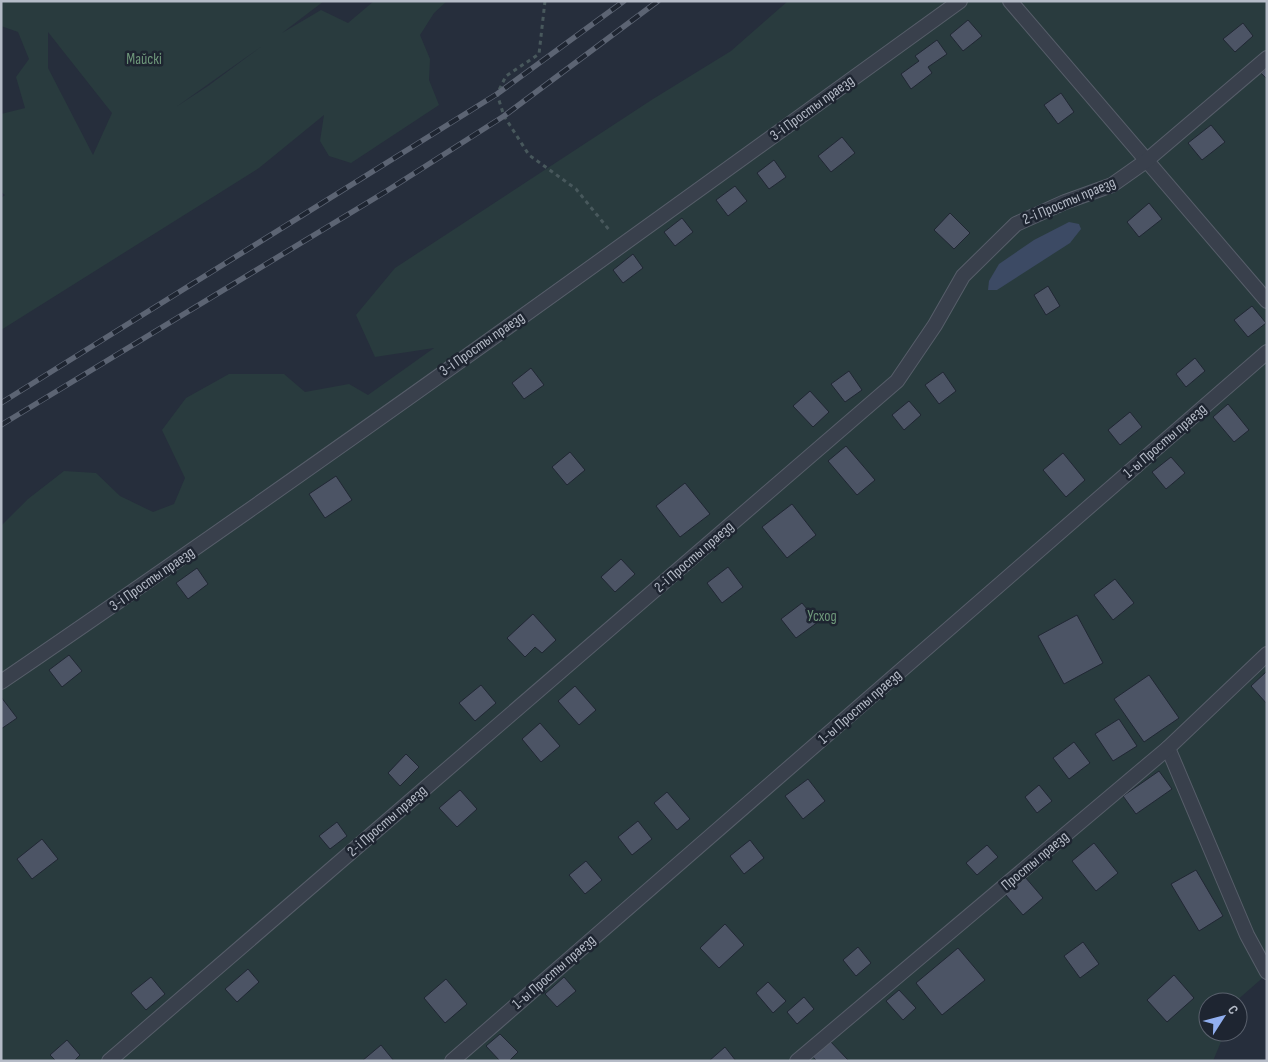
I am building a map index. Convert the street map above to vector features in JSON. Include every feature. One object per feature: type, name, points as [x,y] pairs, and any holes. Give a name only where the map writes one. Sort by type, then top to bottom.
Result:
[{"type":"lane","name":"3-і Просты праезд","points":[[1,682],[169,568],[960,1]]},
{"type":"lane","points":[[1010,1],[1267,302]]},
{"type":"lane","name":"2-і Просты праезд","points":[[109,1061],[897,382],[935,325],[964,276],[1016,224],[1066,202],[1112,185],[1146,161],[1267,58]]},
{"type":"lane","name":"1-ы Просты праезд","points":[[452,1061],[1267,352]]},
{"type":"lane","name":"Просты праезд","points":[[797,1061],[1168,748],[1267,654]]},
{"type":"lane","points":[[1168,748],[1246,935],[1267,972]]},
{"type":"path","points":[[544,1],[539,54],[506,76],[497,94],[504,116],[529,155],[576,189],[622,245]]},
{"type":"green space","name":"Майскі","points":[[1,1],[324,1],[282,33],[321,10],[348,23],[374,1],[447,1],[434,13],[420,35],[430,59],[429,80],[439,105],[351,163],[329,156],[320,141],[324,115],[259,168],[1,330],[1,198],[5,195],[1,192],[1,114],[25,108],[16,77],[29,59],[18,32],[1,26]],"holes":[[[48,32],[112,113],[93,155],[48,68]],[[262,46],[208,86],[176,107]]]},
{"type":"green space","name":"Усход","points":[[788,1],[1267,1],[1267,974],[1246,992],[1198,992],[1198,1042],[1221,1042],[1213,1061],[1,1061],[1,526],[28,499],[64,471],[96,473],[120,496],[153,512],[174,504],[185,478],[162,430],[186,398],[229,374],[284,374],[305,392],[349,384],[368,395],[434,348],[375,357],[356,315],[395,268],[653,99],[731,51]]},
{"type":"water","points":[[1069,222],[1079,224],[1081,229],[1070,243],[997,290],[988,290],[989,281],[999,264],[1034,240]]},
{"type":"building","points":[[968,20],[982,36],[963,51],[950,35]]},
{"type":"building","points":[[1243,23],[1253,36],[1235,52],[1223,39]]},
{"type":"building","points":[[937,40],[947,54],[928,67],[932,73],[911,89],[901,74],[919,61],[915,56]]},
{"type":"building","points":[[1267,68],[1267,79],[1261,73]]},
{"type":"building","points":[[1061,93],[1074,112],[1058,124],[1044,105]]},
{"type":"building","points":[[1211,125],[1225,142],[1202,160],[1188,143]]},
{"type":"building","points":[[842,137],[855,153],[831,172],[818,156]]},
{"type":"building","points":[[774,160],[786,177],[769,189],[757,173]]},
{"type":"building","points":[[735,186],[747,201],[728,216],[716,200]]},
{"type":"building","points":[[1149,203],[1162,219],[1139,237],[1127,222]]},
{"type":"building","points":[[950,213],[970,233],[954,249],[934,230]]},
{"type":"building","points":[[682,218],[693,232],[675,246],[664,232]]},
{"type":"building","points":[[633,254],[643,268],[623,283],[613,270]]},
{"type":"building","points":[[1048,286],[1060,306],[1046,315],[1034,295]]},
{"type":"building","points":[[1252,306],[1266,323],[1248,337],[1234,320]]},
{"type":"building","points":[[1195,358],[1205,371],[1186,387],[1176,374]]},
{"type":"building","points":[[531,368],[544,385],[524,399],[512,383]]},
{"type":"building","points":[[849,371],[862,390],[845,402],[831,384]]},
{"type":"building","points":[[943,372],[956,391],[939,404],[925,385]]},
{"type":"building","points":[[810,391],[829,412],[813,427],[793,406]]},
{"type":"building","points":[[909,401],[921,415],[904,430],[892,415]]},
{"type":"building","points":[[1228,404],[1249,430],[1234,442],[1213,417]]},
{"type":"building","points":[[1130,412],[1142,427],[1120,445],[1108,430]]},
{"type":"building","points":[[846,446],[875,480],[857,495],[828,461]]},
{"type":"building","points":[[570,452],[585,470],[567,485],[552,467]]},
{"type":"building","points":[[1063,453],[1085,480],[1066,497],[1043,470]]},
{"type":"building","points":[[1171,457],[1185,473],[1166,489],[1152,472]]},
{"type":"building","points":[[336,476],[352,500],[325,518],[309,494]]},
{"type":"building","points":[[685,483],[710,514],[680,537],[656,506]]},
{"type":"building","points":[[792,504],[816,535],[787,558],[762,527]]},
{"type":"building","points":[[621,559],[635,574],[615,592],[601,577]]},
{"type":"building","points":[[728,567],[743,587],[722,603],[707,583]]},
{"type":"building","points":[[197,568],[208,584],[188,599],[176,583]]},
{"type":"building","points":[[1115,579],[1134,603],[1113,620],[1094,595]]},
{"type":"building","points":[[802,603],[818,622],[796,638],[781,619]]},
{"type":"building","points":[[533,614],[556,640],[542,653],[535,647],[525,657],[507,638]]},
{"type":"building","points":[[1077,615],[1103,663],[1064,684],[1038,636]]},
{"type":"building","points":[[69,655],[82,671],[62,687],[49,670]]},
{"type":"building","points":[[1267,672],[1267,704],[1251,686]]},
{"type":"building","points":[[1149,675],[1179,718],[1144,742],[1114,699]]},
{"type":"building","points":[[481,685],[496,703],[475,721],[459,703]]},
{"type":"building","points":[[575,686],[596,710],[579,725],[558,701]]},
{"type":"building","points":[[1,697],[17,718],[1,729]]},
{"type":"building","points":[[1119,719],[1137,746],[1113,761],[1095,734]]},
{"type":"building","points":[[540,723],[560,746],[541,762],[522,739]]},
{"type":"building","points":[[1074,742],[1090,763],[1069,779],[1053,758]]},
{"type":"building","points":[[406,754],[419,767],[400,786],[388,773]]},
{"type":"building","points":[[1159,771],[1172,789],[1136,814],[1123,796]]},
{"type":"building","points":[[808,779],[825,801],[803,819],[785,796]]},
{"type":"building","points":[[1039,785],[1052,801],[1037,813],[1025,797]]},
{"type":"building","points":[[460,790],[477,809],[457,827],[439,808]]},
{"type":"building","points":[[667,792],[690,819],[677,830],[654,803]]},
{"type":"building","points":[[638,821],[652,839],[632,855],[618,837]]},
{"type":"building","points":[[337,822],[347,836],[330,849],[319,836]]},
{"type":"building","points":[[42,839],[58,859],[32,879],[17,859]]},
{"type":"building","points":[[750,840],[764,858],[744,874],[730,856]]},
{"type":"building","points":[[1094,843],[1118,873],[1096,891],[1072,861]]},
{"type":"building","points":[[987,845],[998,857],[977,875],[966,863]]},
{"type":"building","points":[[586,861],[602,880],[585,894],[569,875]]},
{"type":"building","points":[[1196,870],[1223,916],[1199,931],[1171,884]]},
{"type":"building","points":[[1025,877],[1043,898],[1023,915],[1005,894]]},
{"type":"building","points":[[725,924],[744,945],[719,968],[700,948]]},
{"type":"building","points":[[1083,942],[1099,964],[1080,978],[1064,956]]},
{"type":"building","points":[[858,947],[871,963],[856,976],[843,960]]},
{"type":"building","points":[[958,948],[985,980],[942,1015],[916,983]]},
{"type":"building","points":[[248,969],[259,982],[237,1002],[225,989]]},
{"type":"building","points":[[1174,975],[1194,998],[1167,1022],[1147,1000]]},
{"type":"building","points":[[151,977],[165,994],[146,1010],[131,993]]},
{"type":"building","points":[[564,977],[576,991],[557,1007],[545,994]]},
{"type":"building","points":[[446,979],[467,1004],[445,1023],[424,998]]},
{"type":"building","points":[[768,982],[786,1001],[773,1013],[756,993]]},
{"type":"building","points":[[899,990],[916,1008],[903,1020],[886,1001]]},
{"type":"building","points":[[804,997],[814,1009],[797,1024],[787,1012]]},
{"type":"building","points":[[500,1034],[518,1052],[509,1061],[500,1061],[486,1046]]},
{"type":"building","points":[[67,1040],[80,1055],[74,1061],[56,1061],[50,1055]]},
{"type":"building","points":[[830,1041],[848,1060],[817,1061],[813,1057]]},
{"type":"building","points":[[381,1045],[394,1061],[362,1061]]},
{"type":"building","points":[[725,1047],[736,1061],[709,1061]]},
{"type":"railway","points":[[1,403],[497,94],[624,1]]},
{"type":"railway","points":[[1,425],[385,192],[504,116],[658,1]]}]
